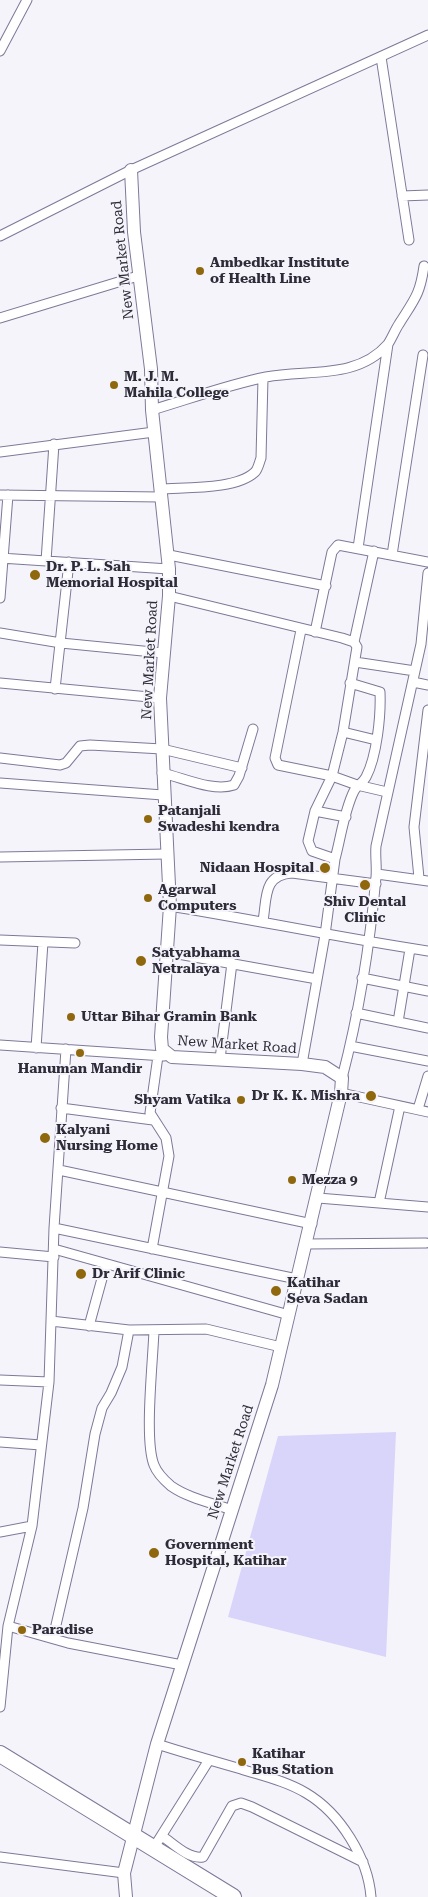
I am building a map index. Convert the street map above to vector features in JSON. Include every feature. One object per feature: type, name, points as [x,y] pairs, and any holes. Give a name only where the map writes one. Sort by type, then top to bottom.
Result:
[{"type":"highway","points":[[0,1754],[134,1836],[158,1842],[176,1862],[234,1897]]},
{"type":"street","points":[[0,51],[27,0]]},
{"type":"street","points":[[0,236],[130,170],[381,58],[428,35]]},
{"type":"street","points":[[381,58],[409,240]]},
{"type":"street","name":"New Market Road","points":[[126,1897],[124,1873],[157,1744],[272,1385],[318,1198],[341,1093],[342,1078],[325,1067],[172,1057],[162,1049],[161,1037],[170,906],[162,772],[160,698],[170,569],[154,432],[151,369],[138,276],[130,170]]},
{"type":"street","points":[[402,196],[428,195]]},
{"type":"street","points":[[152,410],[263,378],[303,371],[340,370],[356,367],[370,360],[388,344],[413,305],[421,288],[424,266]]},
{"type":"street","points":[[0,318],[138,276]]},
{"type":"street","points":[[358,548],[388,344]]},
{"type":"street","points":[[392,555],[423,355]]},
{"type":"street","points":[[0,598],[4,495],[50,497],[161,493],[229,484],[246,479],[257,471],[261,458],[263,378]]},
{"type":"street","points":[[0,452],[154,432]]},
{"type":"street","points":[[46,561],[54,444]]},
{"type":"street","points":[[315,632],[334,548],[338,545],[428,562]]},
{"type":"street","points":[[335,859],[312,851],[308,847],[315,811],[332,776],[343,732],[350,683],[357,654],[354,642],[374,551]]},
{"type":"street","points":[[169,554],[326,586]]},
{"type":"street","points":[[2,558],[170,569]]},
{"type":"street","points":[[55,689],[69,562]]},
{"type":"street","points":[[342,1078],[350,1046],[368,942],[377,874],[376,846],[421,644],[428,573]]},
{"type":"street","points":[[169,596],[354,642]]},
{"type":"street","points":[[301,630],[274,758],[278,765],[332,776],[357,785],[387,792]]},
{"type":"street","points":[[0,633],[61,643],[164,653]]},
{"type":"street","points":[[355,662],[415,671]]},
{"type":"street","points":[[413,682],[428,685]]},
{"type":"street","points":[[0,683],[160,698]]},
{"type":"street","points":[[302,1064],[325,935],[335,859],[346,816],[357,785],[365,780],[369,771],[376,740],[380,692],[350,683]]},
{"type":"street","points":[[377,874],[423,880],[414,827],[428,710]]},
{"type":"street","points":[[162,772],[226,788],[234,785],[242,768],[253,729]]},
{"type":"street","points":[[343,732],[376,740]]},
{"type":"street","points":[[0,758],[60,765],[66,763],[80,746],[162,749],[242,768]]},
{"type":"street","points":[[0,783],[164,795]]},
{"type":"street","points":[[315,811],[346,816]]},
{"type":"street","points":[[0,857],[167,854]]},
{"type":"street","points":[[263,921],[270,884],[280,873],[292,872],[376,884]]},
{"type":"street","points":[[170,906],[263,921],[325,935],[428,951]]},
{"type":"street","points":[[0,940],[75,943]]},
{"type":"street","points":[[36,1048],[43,942]]},
{"type":"street","points":[[398,1022],[406,986],[410,948]]},
{"type":"street","points":[[167,952],[317,979]]},
{"type":"street","points":[[220,1059],[232,963]]},
{"type":"street","points":[[362,978],[428,991]]},
{"type":"street","points":[[356,1013],[428,1028]]},
{"type":"street","points":[[0,1046],[172,1057]]},
{"type":"street","points":[[350,1046],[428,1061]]},
{"type":"street","points":[[0,1707],[5,1630],[32,1526],[49,1382],[54,1228],[66,1050]]},
{"type":"street","points":[[152,1249],[163,1192],[169,1146],[150,1113],[158,1056]]},
{"type":"street","points":[[418,1109],[428,1076]]},
{"type":"street","points":[[341,1093],[428,1112]]},
{"type":"street","points":[[379,1202],[400,1106]]},
{"type":"street","points":[[61,1108],[153,1120]]},
{"type":"street","points":[[59,1170],[312,1224]]},
{"type":"street","points":[[318,1198],[428,1207]]},
{"type":"street","points":[[54,1228],[297,1279]]},
{"type":"street","points":[[306,1244],[426,1242]]},
{"type":"street","points":[[0,1252],[54,1253],[106,1264],[288,1315]]},
{"type":"street","points":[[89,1326],[106,1264]]},
{"type":"street","points":[[51,1321],[129,1330],[206,1329],[281,1347]]},
{"type":"street","points":[[53,1638],[83,1508],[95,1434],[102,1408],[111,1393],[122,1367],[129,1330]]},
{"type":"street","points":[[154,1330],[150,1426],[150,1450],[154,1464],[159,1474],[172,1486],[186,1494],[232,1510]]},
{"type":"street","points":[[0,1380],[49,1382]]},
{"type":"street","points":[[0,1442],[41,1445]]},
{"type":"street","points":[[0,1532],[32,1526]]},
{"type":"street","points":[[5,1630],[182,1665]]},
{"type":"street","points":[[157,1744],[285,1782],[308,1794],[329,1813],[351,1838],[363,1862],[371,1897]]},
{"type":"street","points":[[210,1760],[158,1842],[197,1858],[203,1857],[232,1806],[242,1803],[363,1862]]},
{"type":"street","points":[[0,1856],[124,1873]]},
{"type":"shaded area","points":[[396,1432],[386,1657],[228,1617],[278,1436]]},
{"type":"place","name":"Ambedkar Institute of Health Line","points":[[200,271]]},
{"type":"place","name":"M. J. M. Mahila College","points":[[114,385]]},
{"type":"place","name":"Dr. P. L. Sah Memorial Hospital","points":[[35,575]]},
{"type":"place","name":"Patanjali Swadeshi kendra","points":[[148,819]]},
{"type":"place","name":"Nidaan Hospital","points":[[325,868]]},
{"type":"place","name":"Shiv Dental Clinic","points":[[365,885]]},
{"type":"place","name":"Agarwal Computers","points":[[148,898]]},
{"type":"place","name":"Satyabhama Netralaya","points":[[141,961]]},
{"type":"place","name":"Uttar Bihar Gramin Bank","points":[[71,1017]]},
{"type":"place","name":"Hanuman Mandir","points":[[80,1053]]},
{"type":"place","name":"Dr K. K. Mishra","points":[[371,1096]]},
{"type":"place","name":"Shyam Vatika","points":[[241,1100]]},
{"type":"place","name":"Kalyani Nursing Home","points":[[45,1138]]},
{"type":"place","name":"Mezza 9","points":[[292,1180]]},
{"type":"place","name":"Dr Arif Clinic","points":[[81,1274]]},
{"type":"place","name":"Katihar Seva Sadan","points":[[276,1291]]},
{"type":"place","name":"Government Hospital, Katihar","points":[[154,1553]]},
{"type":"place","name":"Paradise","points":[[22,1630]]},
{"type":"place","name":"Katihar Bus Station","points":[[242,1762]]}]
